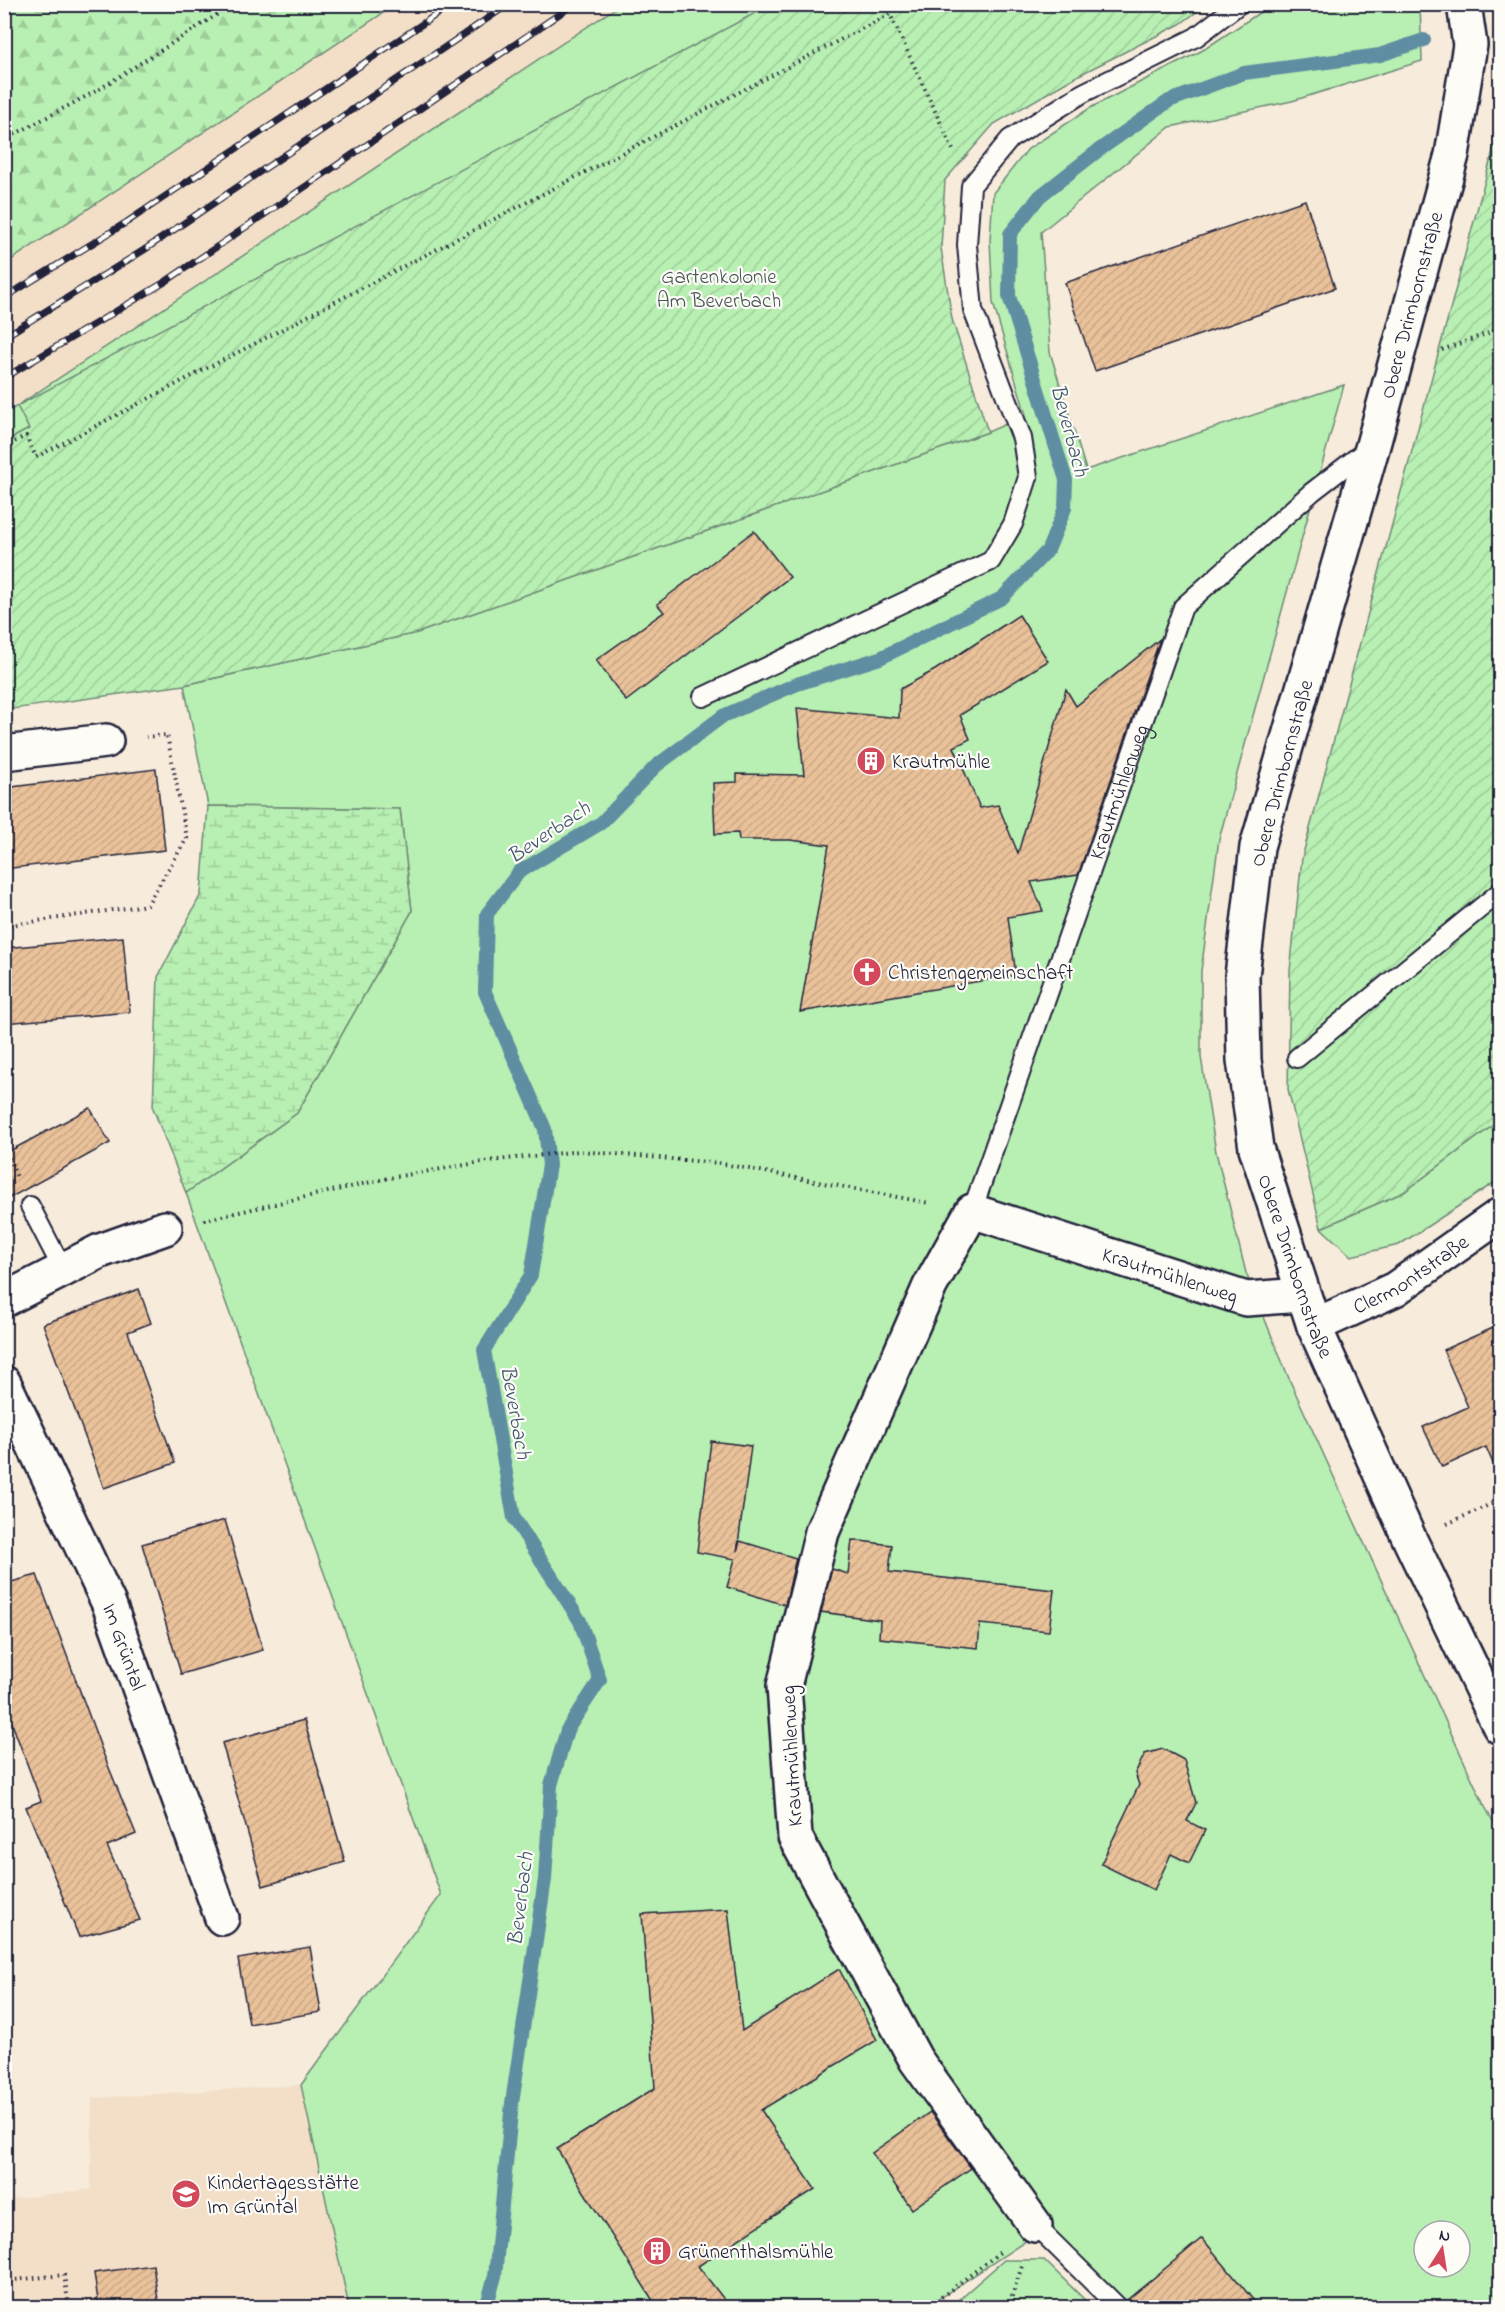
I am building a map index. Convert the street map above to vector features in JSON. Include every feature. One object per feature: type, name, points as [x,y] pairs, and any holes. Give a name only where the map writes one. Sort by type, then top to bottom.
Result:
[{"type":"street","name":"Obere Drimbornstraße","points":[[1464,4],[1470,45],[1452,155],[1394,368],[1257,847],[1242,976],[1244,1060],[1256,1148],[1303,1295],[1314,1326],[1410,1540],[1500,1727]]},
{"type":"street","points":[[4,753],[106,741]]},
{"type":"street","name":"Krautmühlenweg","points":[[1035,2225],[916,2060],[795,1837],[784,1686],[822,1532],[930,1286],[972,1211],[1246,1299],[1303,1295]]},
{"type":"street","name":"Clermontstraße","points":[[1314,1326],[1395,1289],[1500,1215]]},
{"type":"street","points":[[4,1300],[100,1251],[165,1228]]},
{"type":"street","name":"Im Grüntal","points":[[4,1383],[109,1604],[222,1918]]},
{"type":"lane","points":[[703,697],[991,561],[1013,524],[1028,477],[1022,438],[973,310],[967,245],[970,186],[1010,139],[1083,93],[1196,37],[1239,4]]},
{"type":"lane","name":"Krautmühlenweg","points":[[972,1211],[1183,607],[1312,492],[1372,445]]},
{"type":"lane","points":[[1297,1058],[1498,895],[1500,879]]},
{"type":"lane","points":[[30,1206],[63,1270]]},
{"type":"lane","name":"Krautmühlenweg","points":[[1035,2225],[1119,2307]]},
{"type":"path","points":[[4,140],[98,90],[234,4]]},
{"type":"path","points":[[4,447],[26,436],[36,457],[890,14],[970,186]]},
{"type":"path","points":[[1394,368],[1500,329]]},
{"type":"path","points":[[4,926],[147,905],[187,838],[167,735],[106,741]]},
{"type":"path","points":[[165,1228],[389,1179],[488,1161],[580,1151],[718,1163],[972,1211]]},
{"type":"path","points":[[1410,1540],[1500,1500]]},
{"type":"path","points":[[927,2307],[1035,2225]]},
{"type":"path","points":[[4,2281],[64,2275],[69,2307]]},
{"type":"shaded area","points":[[395,5],[620,5],[5,414],[5,264]]},
{"type":"shaded area","name":"Kindertagesstätte Im Grüntal","points":[[301,2085],[349,2307],[5,2307],[4,2200],[91,2189],[92,2098]]},
{"type":"green space","points":[[5,4],[395,4],[395,5],[5,264]]},
{"type":"green space","name":"Gartenkolonie Am Beverbach","points":[[772,4],[1206,5],[1180,24],[1077,76],[994,124],[945,180],[941,248],[952,319],[988,432],[417,633],[184,685],[5,710],[5,442],[29,429],[17,406]]},
{"type":"green space","points":[[620,5],[772,5],[18,406],[29,429],[5,442],[5,414]]},
{"type":"green space","points":[[1271,5],[1420,5],[1422,61],[1292,101],[1170,127],[1041,232],[1050,352],[1086,470],[1344,385],[1219,839],[1201,971],[1201,1057],[1216,1152],[1246,1273],[1290,1381],[1484,1805],[1500,1834],[1500,2307],[1120,2307],[1038,2233],[926,2307],[349,2307],[301,2085],[441,1895],[186,1193],[297,1113],[412,911],[400,809],[208,806],[184,685],[417,633],[988,432],[1026,415],[993,303],[990,240],[993,193],[1028,149],[1090,108],[1203,50]]},
{"type":"green space","points":[[1500,114],[1500,1120],[1404,1192],[1321,1228],[1288,1089],[1290,971],[1302,858],[1494,147]]},
{"type":"green space","points":[[208,806],[400,809],[412,911],[297,1113],[186,1193],[153,1108],[158,977],[201,894]]},
{"type":"green space","points":[[1500,1120],[1500,1179],[1399,1245],[1351,1256],[1321,1228],[1404,1192]]},
{"type":"green space","points":[[1004,2260],[1044,2260],[1092,2307],[950,2307]]},
{"type":"building","points":[[1305,200],[1335,288],[1095,371],[1065,283]]},
{"type":"building","points":[[754,531],[790,577],[626,701],[596,660],[664,612],[657,604]]},
{"type":"building","points":[[1019,615],[1048,661],[960,715],[970,739],[954,747],[980,808],[998,805],[1018,853],[1066,689],[1076,706],[1160,639],[1078,875],[1031,882],[1043,911],[1008,917],[1016,975],[800,1012],[829,845],[790,840],[739,840],[738,833],[715,834],[713,783],[737,782],[737,774],[804,775],[797,708],[899,718],[900,689],[935,670]]},
{"type":"building","points":[[156,769],[165,850],[4,869],[4,788]]},
{"type":"building","points":[[123,937],[130,1012],[4,1023],[4,948]]},
{"type":"building","points":[[90,1108],[110,1143],[4,1201],[4,1154]]},
{"type":"building","points":[[139,1289],[151,1323],[128,1332],[175,1463],[104,1488],[43,1324]]},
{"type":"building","points":[[1500,1325],[1500,1480],[1486,1447],[1442,1467],[1423,1427],[1468,1407],[1443,1350]]},
{"type":"building","points":[[711,1441],[751,1446],[737,1552],[740,1541],[796,1558],[785,1605],[727,1587],[735,1559],[697,1552]]},
{"type":"building","points":[[225,1520],[263,1650],[181,1674],[142,1544]]},
{"type":"building","points":[[852,1540],[892,1545],[889,1572],[1054,1590],[1049,1631],[980,1624],[978,1648],[879,1638],[880,1620],[821,1612],[832,1569],[848,1574]]},
{"type":"building","points":[[37,1575],[103,1753],[136,1834],[107,1846],[140,1920],[79,1937],[26,1807],[41,1801],[4,1702],[4,1584]]},
{"type":"building","points":[[304,1720],[345,1862],[263,1886],[222,1743]]},
{"type":"building","points":[[1163,1749],[1184,1760],[1196,1803],[1187,1821],[1205,1830],[1189,1863],[1171,1854],[1154,1890],[1101,1864],[1139,1785],[1135,1773],[1145,1754]]},
{"type":"building","points":[[728,1909],[742,2031],[839,1969],[877,2040],[761,2110],[815,2189],[698,2266],[730,2307],[657,2307],[557,2149],[655,2088],[642,1914]]},
{"type":"building","points":[[310,1947],[321,2012],[249,2024],[238,1959]]},
{"type":"building","points":[[930,2112],[971,2168],[912,2209],[872,2153]]},
{"type":"building","points":[[1202,2238],[1259,2307],[1130,2307],[1127,2300]]},
{"type":"building","points":[[153,2265],[159,2307],[99,2307],[94,2273]]},
{"type":"waterway","name":"Beverbach","points":[[486,2308],[495,2276],[512,2103],[545,1879],[551,1785],[567,1730],[600,1680],[580,1621],[514,1518],[484,1350],[531,1275],[549,1165],[545,1129],[485,992],[487,914],[519,872],[601,823],[656,766],[723,716],[797,684],[880,658],[1002,598],[1048,550],[1065,508],[1066,480],[1009,296],[1010,234],[1040,196],[1099,150],[1169,101],[1244,73],[1380,55],[1424,40]]},
{"type":"railway","points":[[4,298],[127,222],[452,4]]},
{"type":"railway","points":[[4,337],[144,250],[509,4]]},
{"type":"railway","points":[[4,378],[165,282],[574,4]]},
{"type":"place","name":"Krautmühle","points":[[871,761]]},
{"type":"place","name":"Christengemeinschaft","points":[[867,972]]},
{"type":"place","name":"Kindertagesstätte Im Grüntal","points":[[186,2194]]},
{"type":"place","name":"Grünenthalsmühle","points":[[657,2251]]}]
